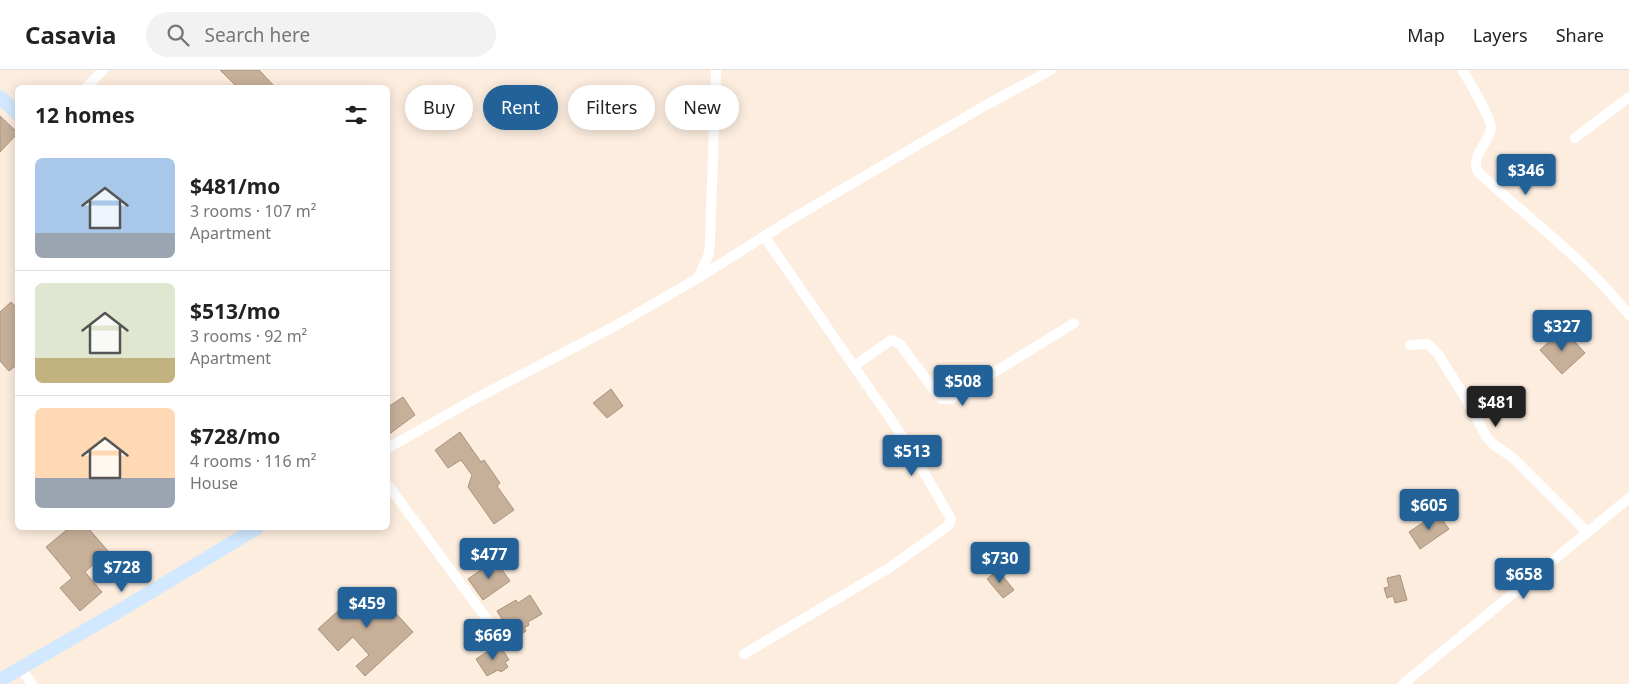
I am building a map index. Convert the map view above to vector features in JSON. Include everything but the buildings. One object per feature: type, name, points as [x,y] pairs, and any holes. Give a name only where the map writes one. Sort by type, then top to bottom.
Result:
[{"type":"main road","points":[[0,96],[15,111]]},
{"type":"main road","points":[[0,680],[254,530]]},
{"type":"street","points":[[89,85],[103,70]]},
{"type":"street","points":[[698,278],[709,254],[716,70]]},
{"type":"street","points":[[390,447],[471,401],[617,325],[986,105],[1051,70]]},
{"type":"street","points":[[1464,71],[1489,118],[1491,127],[1476,161],[1478,172],[1570,252],[1620,303],[1629,315]]},
{"type":"street","points":[[1576,138],[1629,98]]},
{"type":"street","points":[[744,654],[889,568],[950,524],[951,520],[907,444],[764,236]]},
{"type":"street","points":[[854,366],[891,340],[895,341],[900,344],[938,395],[942,399],[951,398],[1074,323]]},
{"type":"street","points":[[1410,345],[1427,344],[1438,354],[1488,438],[1493,444],[1512,457],[1586,532]]},
{"type":"street","points":[[390,488],[489,622]]},
{"type":"street","points":[[1403,684],[1629,498]]},
{"type":"street","points":[[21,668],[32,684]]}]
